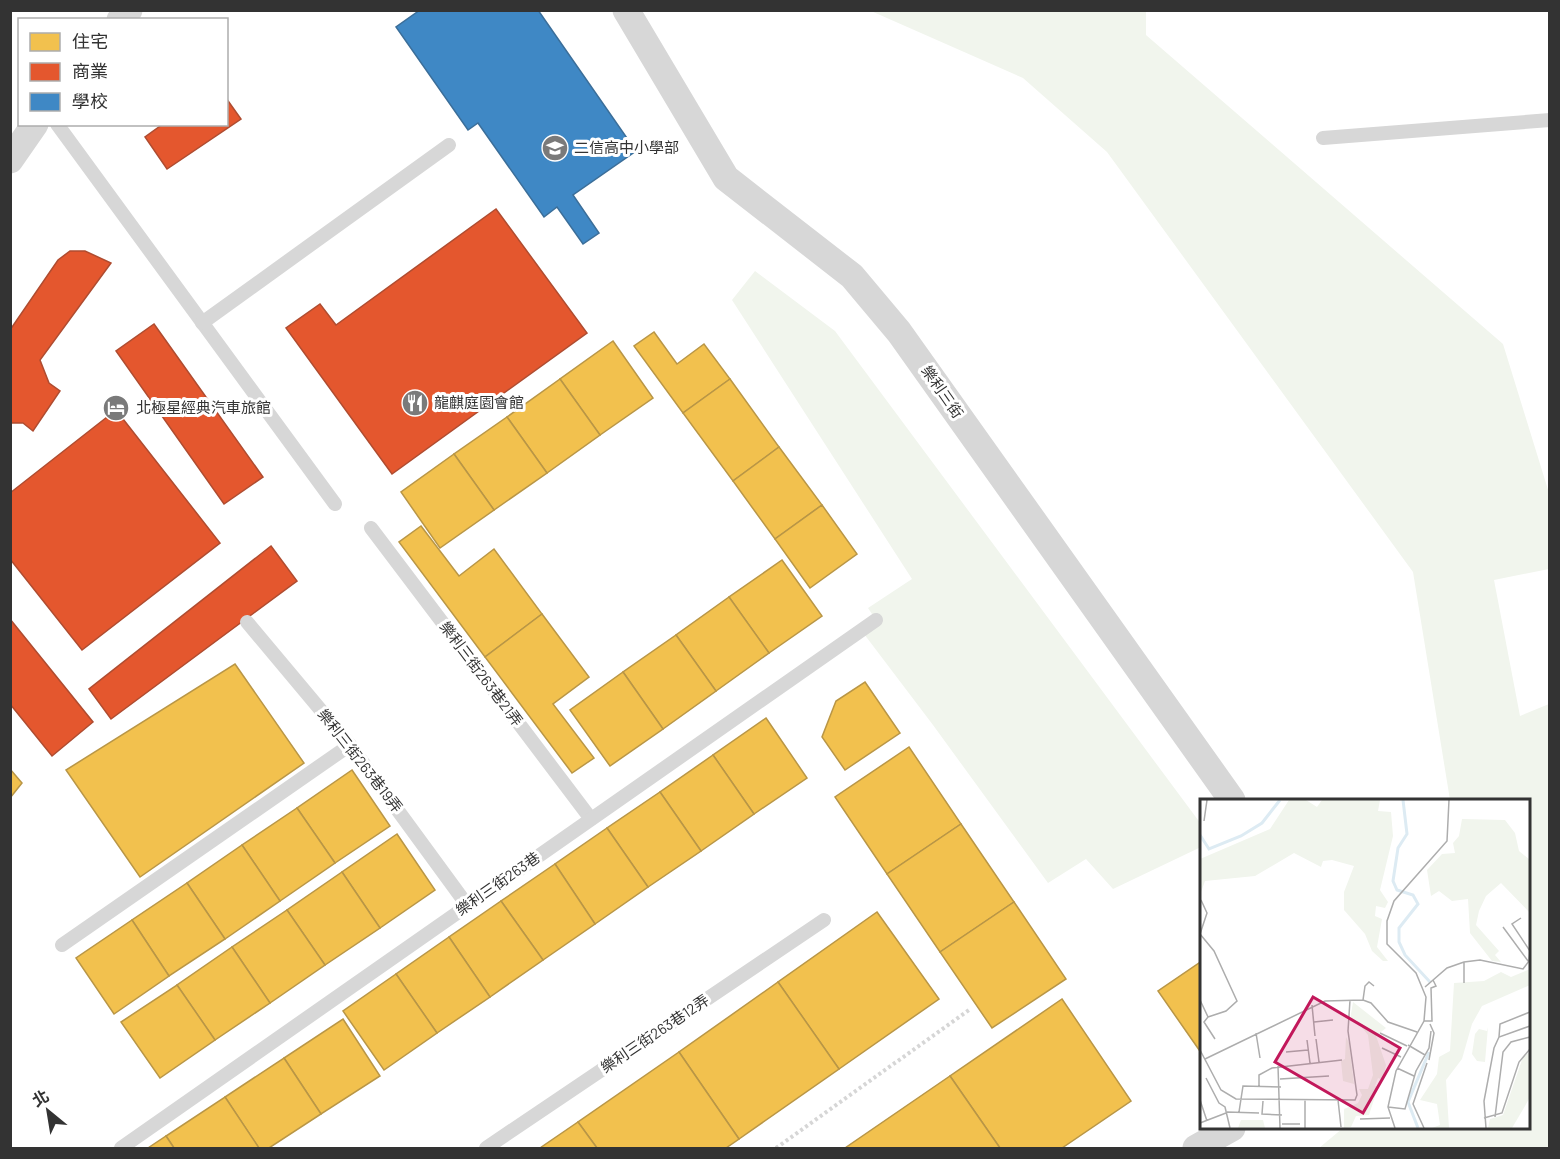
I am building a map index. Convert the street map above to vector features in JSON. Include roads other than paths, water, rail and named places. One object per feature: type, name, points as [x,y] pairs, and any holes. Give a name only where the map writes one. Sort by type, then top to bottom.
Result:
[{"type":"street","name":"樂利三街","points":[[626,10],[726,178],[852,276],[899,332],[1231,799]]},
{"type":"street","points":[[10,160],[34,126]]},
{"type":"street","points":[[1196,1149],[1230,1129]]},
{"type":"lane","points":[[1323,138],[1550,120]]},
{"type":"lane","points":[[58,126],[335,504]]},
{"type":"lane","points":[[202,323],[449,145]]},
{"type":"lane","name":"樂利三街263巷21弄","points":[[371,528],[591,819]]},
{"type":"lane","name":"樂利三街263巷","points":[[121,1149],[466,905],[876,620]]},
{"type":"lane","name":"樂利三街263巷19弄","points":[[247,622],[350,745],[466,905]]},
{"type":"lane","points":[[62,945],[350,745]]},
{"type":"lane","name":"樂利三街263巷12弄","points":[[486,1149],[824,920]]},
{"type":"place","name":"二信高中小學部","points":[[555,148]]},
{"type":"place","name":"龍麒庭園會館","points":[[415,403]]},
{"type":"place","name":"北極星經典汽車旅館","points":[[116,408]]}]
